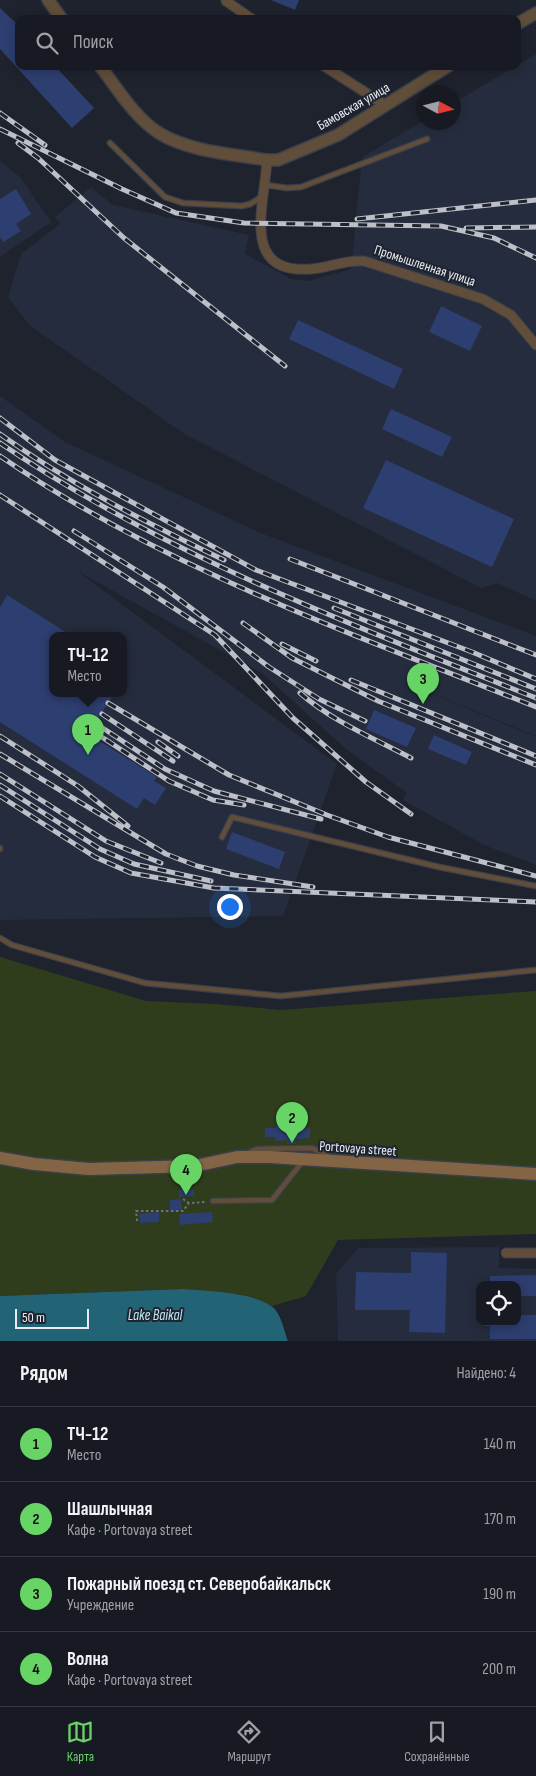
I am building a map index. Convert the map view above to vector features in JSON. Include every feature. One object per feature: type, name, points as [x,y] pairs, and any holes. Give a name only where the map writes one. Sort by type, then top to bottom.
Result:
[{"type":"main road","name":"Portovaya street","points":[[0,1158],[34,1164],[89,1169],[195,1166],[237,1157],[338,1161],[532,1176]]},
{"type":"street","points":[[48,0],[59,15]]},
{"type":"street","points":[[521,21],[536,11],[536,0]]},
{"type":"street","points":[[226,1],[246,15]]},
{"type":"street","points":[[103,70],[138,115],[158,132],[182,145],[267,160]]},
{"type":"street","points":[[330,70],[384,105]]},
{"type":"street","name":"Бамовская улица","points":[[267,160],[278,160],[338,135],[441,70]]},
{"type":"street","name":"Промышленная улица","points":[[267,160],[266,185],[259,223],[266,254],[274,262],[291,268],[311,269],[346,260],[364,261],[483,300],[511,315],[536,345]]},
{"type":"street","points":[[506,1253],[536,1253]]},
{"type":"lane","points":[[266,185],[287,188],[302,187],[427,139]]},
{"type":"lane","points":[[110,143],[165,196],[183,203],[242,206],[264,195]]},
{"type":"lane","points":[[222,837],[232,817],[439,868],[536,886]]},
{"type":"lane","points":[[0,938],[12,945],[145,983],[281,996],[536,970]]},
{"type":"lane","points":[[237,1157],[257,1150],[312,1148],[338,1161]]},
{"type":"lane","points":[[213,1202],[272,1200],[304,1160]]},
{"type":"path","points":[[183,1199],[189,1204],[213,1202]]},
{"type":"path","points":[[137,1221],[136,1211],[183,1212],[189,1204]]},
{"type":"shaded area","points":[[536,54],[536,601],[497,583],[481,588],[183,433],[29,325],[8,297],[21,254],[60,224],[55,217],[91,187],[113,205],[249,235],[245,254],[291,279],[308,281],[351,269],[362,157],[416,125],[416,130],[461,130],[461,99],[509,70],[521,70],[521,63]]},
{"type":"shaded area","points":[[0,161],[20,177],[51,222],[0,257]]},
{"type":"shaded area","points":[[0,396],[65,442],[263,534],[536,636],[536,736],[385,674],[536,737],[536,865],[484,845],[403,800],[407,793],[347,750],[263,674],[77,571],[337,764],[283,916],[0,920]]},
{"type":"shaded area","points":[[499,1247],[499,1268],[536,1269],[536,1341],[338,1341],[336,1274],[358,1248]]},
{"type":"green space","points":[[0,957],[146,1001],[216,1004],[281,1010],[536,991],[536,1234],[338,1240],[306,1296],[272,1306],[243,1295],[183,1289],[0,1296]]},
{"type":"water","name":"Lake Baikal","points":[[183,1289],[229,1293],[263,1301],[277,1313],[288,1341],[0,1341],[0,1296]]},
{"type":"building","points":[[271,0],[299,0],[295,10]]},
{"type":"building","points":[[0,8],[15,22],[15,65],[0,49]]},
{"type":"building","points":[[19,70],[59,70],[94,108],[72,128]]},
{"type":"building","points":[[16,189],[31,214],[16,224],[21,231],[3,242],[0,237],[0,199]]},
{"type":"building","points":[[441,306],[482,326],[470,351],[429,332]]},
{"type":"building","points":[[298,320],[403,369],[394,389],[289,339]]},
{"type":"building","points":[[391,409],[452,437],[442,457],[382,429]]},
{"type":"building","points":[[386,460],[514,519],[492,567],[363,508]]},
{"type":"building","points":[[7,595],[66,632],[49,632],[49,697],[112,697],[88,734],[157,777],[154,781],[166,788],[155,805],[144,798],[137,809],[0,722],[0,607]]},
{"type":"building","points":[[374,710],[416,728],[407,747],[366,729]]},
{"type":"building","points":[[434,735],[472,752],[466,765],[428,749]]},
{"type":"building","points":[[232,832],[285,852],[279,869],[226,849]]},
{"type":"building","points":[[289,1123],[289,1129],[310,1128],[310,1138],[296,1139],[296,1144],[287,1144],[287,1140],[275,1141],[275,1137],[265,1137],[265,1128],[276,1128],[276,1124]]},
{"type":"building","points":[[194,1189],[194,1196],[179,1197],[179,1190]]},
{"type":"building","points":[[181,1199],[182,1210],[170,1211],[170,1200]]},
{"type":"building","points":[[159,1212],[159,1222],[140,1223],[139,1214]]},
{"type":"building","points":[[212,1212],[213,1222],[180,1225],[179,1214]]},
{"type":"building","points":[[411,1252],[447,1253],[445,1333],[409,1332],[410,1310],[355,1310],[356,1272],[411,1273]]},
{"type":"building","points":[[536,1275],[536,1296],[521,1296],[521,1281],[490,1281],[490,1276]]},
{"type":"building","points":[[521,1315],[536,1315],[536,1339],[490,1339],[490,1326],[521,1326]]},
{"type":"railway","points":[[0,113],[45,145]]},
{"type":"railway","points":[[0,129],[122,189],[176,213],[244,223],[441,226],[494,238],[536,258]]},
{"type":"railway","points":[[18,143],[38,158],[124,238],[285,366]]},
{"type":"railway","points":[[357,219],[536,200]]},
{"type":"railway","points":[[466,228],[536,227]]},
{"type":"railway","points":[[0,418],[55,460],[256,570],[472,652],[536,679]]},
{"type":"railway","points":[[0,434],[54,470],[109,502],[224,560]]},
{"type":"railway","points":[[0,443],[63,483],[128,520],[194,554],[329,615],[536,698]]},
{"type":"railway","points":[[0,456],[62,496],[127,532],[193,565],[329,625],[536,707]]},
{"type":"railway","points":[[0,495],[215,635],[293,718],[366,782],[411,814]]},
{"type":"railway","points":[[74,531],[163,587],[269,667],[319,699],[365,721]]},
{"type":"railway","points":[[290,559],[536,655]]},
{"type":"railway","points":[[334,608],[536,689]]},
{"type":"railway","points":[[243,623],[292,658],[378,701],[536,765]]},
{"type":"railway","points":[[282,644],[316,661]]},
{"type":"railway","points":[[351,680],[536,756]]},
{"type":"railway","points":[[300,693],[339,721],[411,758]]},
{"type":"railway","points":[[108,703],[229,775],[327,815],[388,837],[536,876]]},
{"type":"railway","points":[[102,714],[173,761]]},
{"type":"railway","points":[[95,723],[165,769],[214,791],[321,819]]},
{"type":"railway","points":[[91,730],[169,781],[213,800],[244,805]]},
{"type":"railway","points":[[0,736],[78,786],[128,826]]},
{"type":"railway","points":[[158,742],[178,756]]},
{"type":"railway","points":[[0,754],[166,854],[197,866],[234,875],[313,887]]},
{"type":"railway","points":[[0,774],[106,841],[161,863]]},
{"type":"railway","points":[[0,785],[100,849],[134,864],[211,881]]},
{"type":"railway","points":[[0,796],[95,857],[131,873],[214,888],[536,902]]},
{"type":"place","name":"Пожарный поезд ст. Северобайкальск","points":[[423,704]]},
{"type":"place","name":"ТЧ-12","points":[[88,755]]},
{"type":"place","name":"Шашлычная","points":[[292,1143]]},
{"type":"place","name":"Волна","points":[[186,1195]]}]
